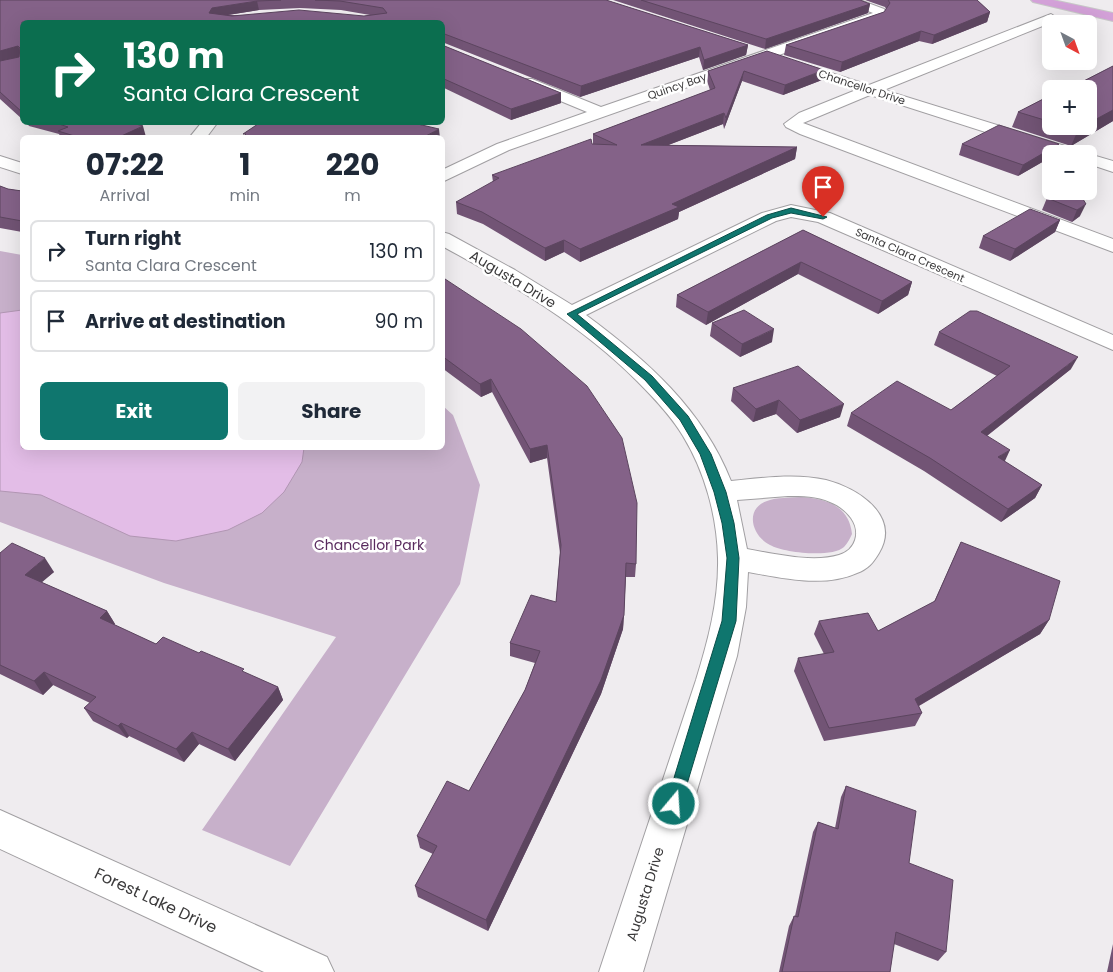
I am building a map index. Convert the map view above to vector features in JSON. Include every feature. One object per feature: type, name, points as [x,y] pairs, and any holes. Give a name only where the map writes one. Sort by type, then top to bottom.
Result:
[{"type":"main road","points":[[1037,0],[1113,17]]},
{"type":"main road","points":[[1087,0],[1113,6]]},
{"type":"street","name":"Quincy Bay","points":[[445,176],[503,147],[877,16],[880,12],[849,0]]},
{"type":"street","points":[[1042,22],[804,116],[792,124],[806,131],[1113,246]]},
{"type":"street","name":"Chancellor Drive","points":[[745,50],[1044,145]]},
{"type":"street","points":[[513,76],[602,113]]},
{"type":"street","points":[[200,135],[208,125]]},
{"type":"street","points":[[0,161],[20,168]]},
{"type":"street","points":[[1097,162],[1113,167]]},
{"type":"street","name":"Santa Clara Crescent","points":[[571,314],[769,217],[791,211],[823,217],[1113,343]]},
{"type":"street","name":"Augusta Drive","points":[[445,240],[484,260],[571,314],[648,378],[684,418],[706,454],[720,492],[728,523],[733,558],[729,621],[709,692],[621,972]]},
{"type":"street","points":[[720,492],[803,486],[825,490],[851,500],[867,517],[872,534],[867,552],[853,564],[834,569],[805,569],[733,558]]},
{"type":"street","name":"Forest Lake Drive","points":[[0,829],[312,972]]},
{"type":"green space","name":"Chancellor Park","points":[[0,251],[20,255],[20,450],[445,450],[445,408],[453,415],[480,485],[460,584],[290,866],[202,830],[336,637],[164,583],[0,522]]},
{"type":"green space","points":[[801,497],[827,502],[841,510],[850,524],[852,534],[844,547],[829,552],[808,553],[777,548],[764,541],[753,523],[755,510],[767,501]]},
{"type":"shaded area","points":[[20,310],[20,450],[304,450],[302,462],[284,492],[262,513],[228,530],[176,541],[130,536],[41,495],[0,491],[0,313]]},
{"type":"building","points":[[0,0],[281,0],[257,1],[212,8],[209,13],[232,16],[299,10],[364,16],[387,13],[383,8],[340,1],[315,0],[606,0],[748,45],[704,60],[700,47],[581,86],[445,34],[445,20],[20,20],[20,48],[18,46],[0,51]]},
{"type":"building","points":[[641,0],[860,0],[870,4],[766,39]]},
{"type":"building","points":[[888,0],[977,0],[990,12],[934,35],[921,31],[842,62],[786,45],[884,12],[890,3]]},
{"type":"building","points":[[445,46],[561,93],[511,109],[445,79]]},
{"type":"building","points":[[20,48],[20,110],[0,92],[0,61],[19,57]]},
{"type":"building","points":[[767,51],[824,70],[785,85],[744,71],[726,118],[724,113],[641,145],[797,147],[672,204],[679,207],[580,249],[564,240],[545,248],[482,212],[456,202],[499,178],[492,175],[591,139],[592,144],[617,145],[593,134],[715,88],[708,71]]},
{"type":"building","points":[[1113,66],[1113,110],[1097,119],[1097,80],[1086,80]]},
{"type":"building","points":[[1042,100],[1042,119],[1018,112]]},
{"type":"building","points":[[62,125],[143,126],[124,135],[71,135],[58,131],[68,127]]},
{"type":"building","points":[[256,125],[422,125],[439,129],[428,135],[243,134]]},
{"type":"building","points":[[999,125],[1059,144],[1042,145],[1042,154],[1023,165],[962,144]]},
{"type":"building","points":[[0,186],[20,191],[20,221],[0,217]]},
{"type":"building","points":[[1052,200],[1084,200],[1086,204],[1077,210]]},
{"type":"building","points":[[1030,209],[1060,220],[1015,249],[983,236]]},
{"type":"building","points":[[803,230],[912,282],[882,301],[801,262],[708,312],[677,295]]},
{"type":"building","points":[[445,279],[521,329],[587,386],[622,438],[637,503],[636,564],[626,563],[624,615],[601,680],[486,920],[415,886],[437,846],[417,836],[447,781],[469,791],[525,690],[540,651],[510,643],[531,595],[556,602],[561,545],[547,445],[530,449],[491,379],[480,384],[445,358]]},
{"type":"building","points":[[744,310],[774,329],[742,344],[712,323]]},
{"type":"building","points":[[970,311],[977,311],[1078,357],[981,432],[1010,450],[998,457],[1042,485],[1008,509],[930,458],[851,413],[897,381],[951,410],[1010,366],[939,332]]},
{"type":"building","points":[[798,366],[844,404],[800,420],[779,400],[756,409],[733,388]]},
{"type":"building","points":[[961,542],[1060,581],[1049,620],[915,699],[922,713],[829,728],[798,658],[834,652],[819,621],[868,613],[878,631],[935,601]]},
{"type":"building","points":[[12,543],[45,558],[25,575],[107,611],[100,618],[156,644],[163,637],[199,653],[201,651],[244,669],[242,671],[278,687],[228,749],[192,732],[176,749],[121,723],[118,726],[84,708],[96,697],[44,672],[34,681],[0,665],[0,553]]},
{"type":"building","points":[[846,786],[916,811],[909,863],[953,880],[946,952],[896,932],[890,972],[782,972],[794,916],[798,917],[818,822],[838,829]]},
{"type":"route","points":[[674,804],[729,621],[733,558],[728,523],[720,492],[706,454],[684,418],[648,378],[571,314],[769,217],[791,211],[823,217]]}]
